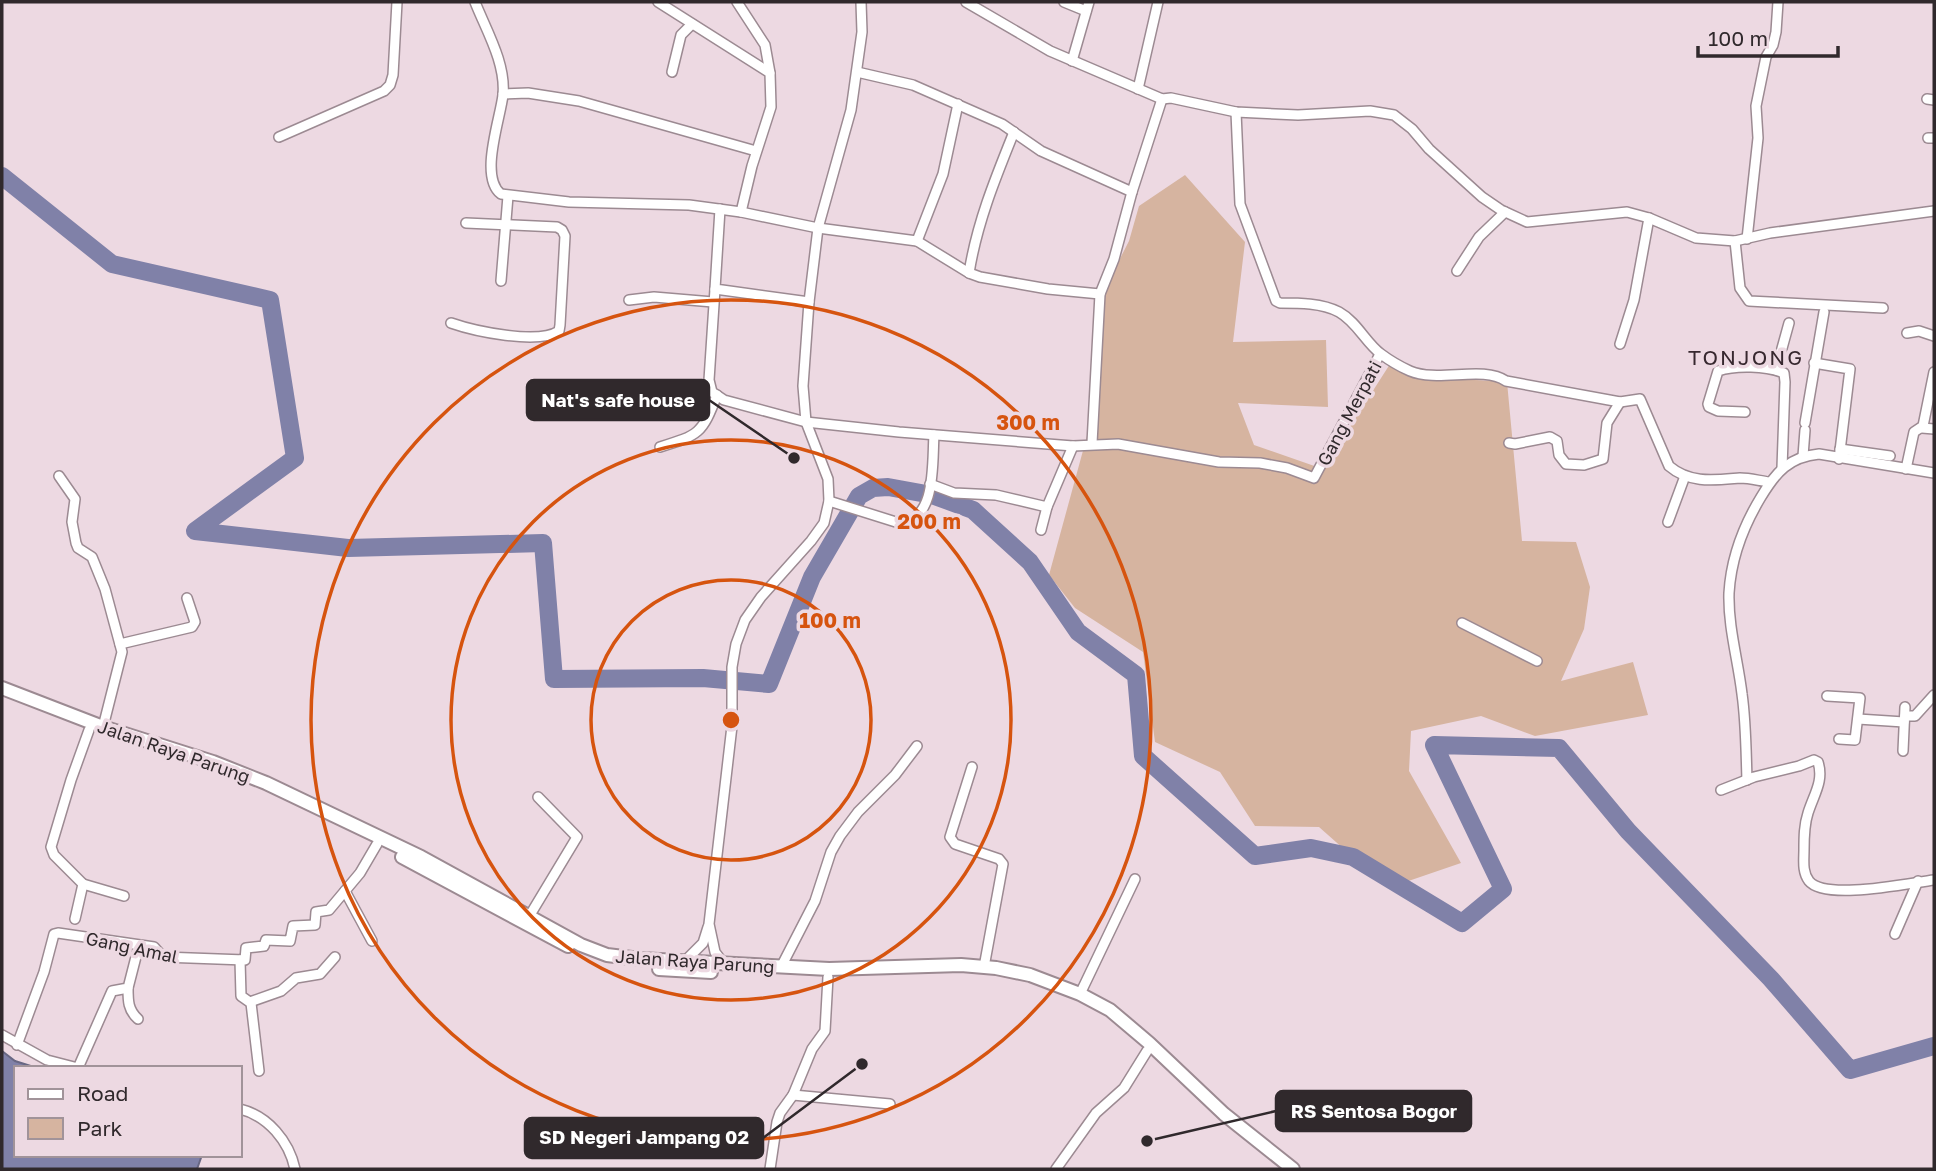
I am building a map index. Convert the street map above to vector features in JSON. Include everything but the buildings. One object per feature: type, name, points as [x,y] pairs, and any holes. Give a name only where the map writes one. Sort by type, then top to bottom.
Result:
[{"type":"highway","name":"Jalan Raya Parung","points":[[2,688],[103,727],[212,761],[265,783],[421,857],[581,945],[607,955],[684,962],[829,969],[961,965],[1030,975],[1080,994],[1110,1010],[1196,1092],[1221,1121],[1283,1169]]},
{"type":"highway","name":"Jalan Raya Parung","points":[[2,696],[89,730],[235,778],[377,844],[578,952],[602,961],[682,971],[828,977],[961,973],[995,975],[1029,982],[1072,996],[1105,1016],[1293,1169]]},
{"type":"street","points":[[279,136],[384,91],[390,85],[393,75],[397,2]]},
{"type":"street","points":[[475,2],[500,66],[503,94],[491,174],[495,190],[508,196],[569,202],[689,205],[917,242],[969,273],[1024,286],[1100,294]]},
{"type":"street","points":[[658,2],[769,73]]},
{"type":"street","points":[[737,2],[765,45],[771,107],[756,151],[741,212]]},
{"type":"street","points":[[684,962],[703,943],[709,924],[732,726],[732,667],[736,644],[745,620],[761,597],[824,523],[829,501],[828,479],[806,422],[803,386],[818,228],[851,110],[862,32],[861,2]]},
{"type":"street","points":[[966,2],[1028,40],[1162,99],[1171,98],[1236,112],[1298,115],[1370,111],[1394,116],[1412,129],[1429,149],[1482,197],[1527,222],[1618,212],[1649,218],[1696,238],[1735,241],[1770,233],[1934,211]]},
{"type":"street","points":[[1064,2],[1087,6],[1072,61]]},
{"type":"street","points":[[1138,89],[1158,2]]},
{"type":"street","points":[[1747,239],[1758,138],[1756,106],[1766,57],[1773,46],[1776,32],[1777,2]]},
{"type":"street","points":[[672,72],[681,35],[692,24]]},
{"type":"street","points":[[857,72],[913,85],[957,104],[1002,124],[1041,151],[1132,192]]},
{"type":"street","points":[[503,94],[528,93],[579,101],[756,151]]},
{"type":"street","points":[[720,209],[709,380],[712,391],[724,400],[806,422],[1073,446],[1092,443],[1100,294],[1114,259],[1162,99]]},
{"type":"street","points":[[917,242],[943,174],[957,104]]},
{"type":"street","points":[[1236,112],[1240,204],[1276,301],[1337,311],[1346,316],[1380,354]]},
{"type":"street","points":[[969,273],[987,197],[1014,132]]},
{"type":"street","points":[[500,281],[508,196]]},
{"type":"street","points":[[1457,271],[1479,237],[1505,212]]},
{"type":"street","points":[[1620,344],[1634,300],[1649,218]]},
{"type":"street","points":[[450,323],[505,335],[551,335],[559,331],[565,236],[562,230],[557,227],[466,223]]},
{"type":"street","points":[[1735,241],[1740,288],[1749,301],[1883,308]]},
{"type":"street","points":[[715,289],[809,302]]},
{"type":"street","points":[[629,300],[653,297],[713,302]]},
{"type":"street","points":[[1803,456],[1814,363],[1824,312]]},
{"type":"street","points":[[1776,370],[1789,323]]},
{"type":"street","points":[[1907,333],[1919,331],[1934,336]]},
{"type":"street","name":"Gang Merpati","points":[[1092,443],[1118,444],[1219,462],[1260,463],[1287,468],[1314,478],[1380,354],[1415,372],[1438,376],[1492,375],[1506,381],[1620,402],[1640,399],[1669,466],[1685,475]]},
{"type":"street","points":[[1814,363],[1850,369],[1840,454]]},
{"type":"street","points":[[1745,412],[1718,411],[1709,407],[1718,371],[1776,370],[1784,373],[1782,468]]},
{"type":"street","points":[[1922,428],[1934,372]]},
{"type":"street","points":[[660,447],[697,434],[708,418],[717,395]]},
{"type":"street","points":[[1509,443],[1550,437],[1557,442],[1559,455],[1566,464],[1596,463],[1603,459],[1607,424],[1620,402]]},
{"type":"street","points":[[1906,469],[1914,432],[1922,428],[1934,429]]},
{"type":"street","points":[[829,501],[899,523],[917,518],[925,503],[930,484],[934,435]]},
{"type":"street","points":[[1041,530],[1047,508],[1073,446]]},
{"type":"street","points":[[1840,454],[1934,473]]},
{"type":"street","points":[[1747,780],[1742,693],[1729,594],[1732,568],[1747,521],[1769,482],[1782,468],[1803,456],[1890,456]]},
{"type":"street","points":[[1668,522],[1685,475],[1708,481],[1744,478],[1769,482]]},
{"type":"street","points":[[60,476],[75,499],[72,522],[76,543],[78,548],[92,557],[105,589],[120,644],[122,660],[114,676],[103,727]]},
{"type":"street","points":[[930,484],[954,493],[996,495],[1047,508]]},
{"type":"street","points":[[120,644],[192,627],[195,622],[187,598]]},
{"type":"street","points":[[1462,624],[1536,661]]},
{"type":"street","points":[[1858,719],[1915,716],[1934,695]]},
{"type":"street","points":[[1827,696],[1860,698],[1856,740],[1839,739]]},
{"type":"street","points":[[1903,751],[1905,715]]},
{"type":"street","points":[[89,730],[71,780],[51,851],[83,884],[124,896]]},
{"type":"street","points":[[782,967],[815,901],[828,861],[840,836],[895,775],[917,746]]},
{"type":"street","points":[[1721,790],[1814,760],[1818,762],[1822,773],[1804,828],[1804,871],[1809,882],[1818,888],[1836,891],[1934,880]]},
{"type":"street","points":[[972,767],[950,837],[955,844],[999,859],[1003,864],[984,967]]},
{"type":"street","points":[[530,915],[577,837],[538,797]]},
{"type":"street","points":[[259,1072],[250,1002],[241,996],[240,960],[246,960],[246,948],[265,945],[266,940],[290,941],[293,926],[315,925],[317,911],[327,911],[345,891],[360,873],[377,844]]},
{"type":"street","points":[[1080,994],[1135,879]]},
{"type":"street","points":[[1895,934],[1918,881]]},
{"type":"street","points":[[75,919],[83,884]]},
{"type":"street","points":[[345,891],[372,941]]},
{"type":"street","points":[[709,924],[715,952],[724,964]]},
{"type":"street","name":"Gang Amal","points":[[17,1045],[44,972],[54,934],[139,945],[156,949],[163,957],[240,960]]},
{"type":"street","points":[[138,1018],[129,1007],[128,988],[139,945]]},
{"type":"street","points":[[250,1002],[281,991],[296,978],[320,974],[335,957]]},
{"type":"street","points":[[770,1169],[777,1122],[793,1095],[813,1049],[825,1031],[828,977]]},
{"type":"street","points":[[79,1066],[112,991],[128,988]]},
{"type":"street","points":[[2,1035],[47,1060],[70,1066]]},
{"type":"street","points":[[1056,1169],[1096,1114],[1124,1088],[1147,1051]]},
{"type":"street","points":[[793,1095],[890,1104]]},
{"type":"street","points":[[242,1109],[260,1116],[272,1126],[288,1148],[295,1169]]},
{"type":"green space","points":[[1185,175],[1245,242],[1233,342],[1326,340],[1328,407],[1238,403],[1254,445],[1323,469],[1390,364],[1460,379],[1507,382],[1522,541],[1576,542],[1590,587],[1584,629],[1561,681],[1633,662],[1648,715],[1535,736],[1481,716],[1411,731],[1409,771],[1461,863],[1388,888],[1319,827],[1255,826],[1220,772],[1155,742],[1143,652],[1075,608],[1049,575],[1087,436],[1104,290],[1129,241],[1139,206]]},
{"type":"water","points":[[2,1051],[15,1061],[31,1066],[14,1066],[14,1157],[201,1157],[197,1169],[2,1169]]},
{"type":"waterway","points":[[2,176],[112,264],[270,300],[295,458],[195,531],[348,548],[543,543],[554,679],[703,678],[769,684],[812,577],[859,496],[873,488],[888,487],[932,495],[973,510],[1030,562],[1078,632],[1136,675],[1143,756],[1255,856],[1311,848],[1353,857],[1462,923],[1503,889],[1434,745],[1559,748],[1628,831],[1771,979],[1850,1070],[1934,1046]]},
{"type":"place","name":"Nat's safe house","points":[[794,458]]},
{"type":"place","name":"SD Negeri Jampang 02","points":[[862,1064]]},
{"type":"place","name":"RS Sentosa Bogor","points":[[1147,1141]]},
{"type":"district","name":"TONJONG","points":[[1746,357]]}]
